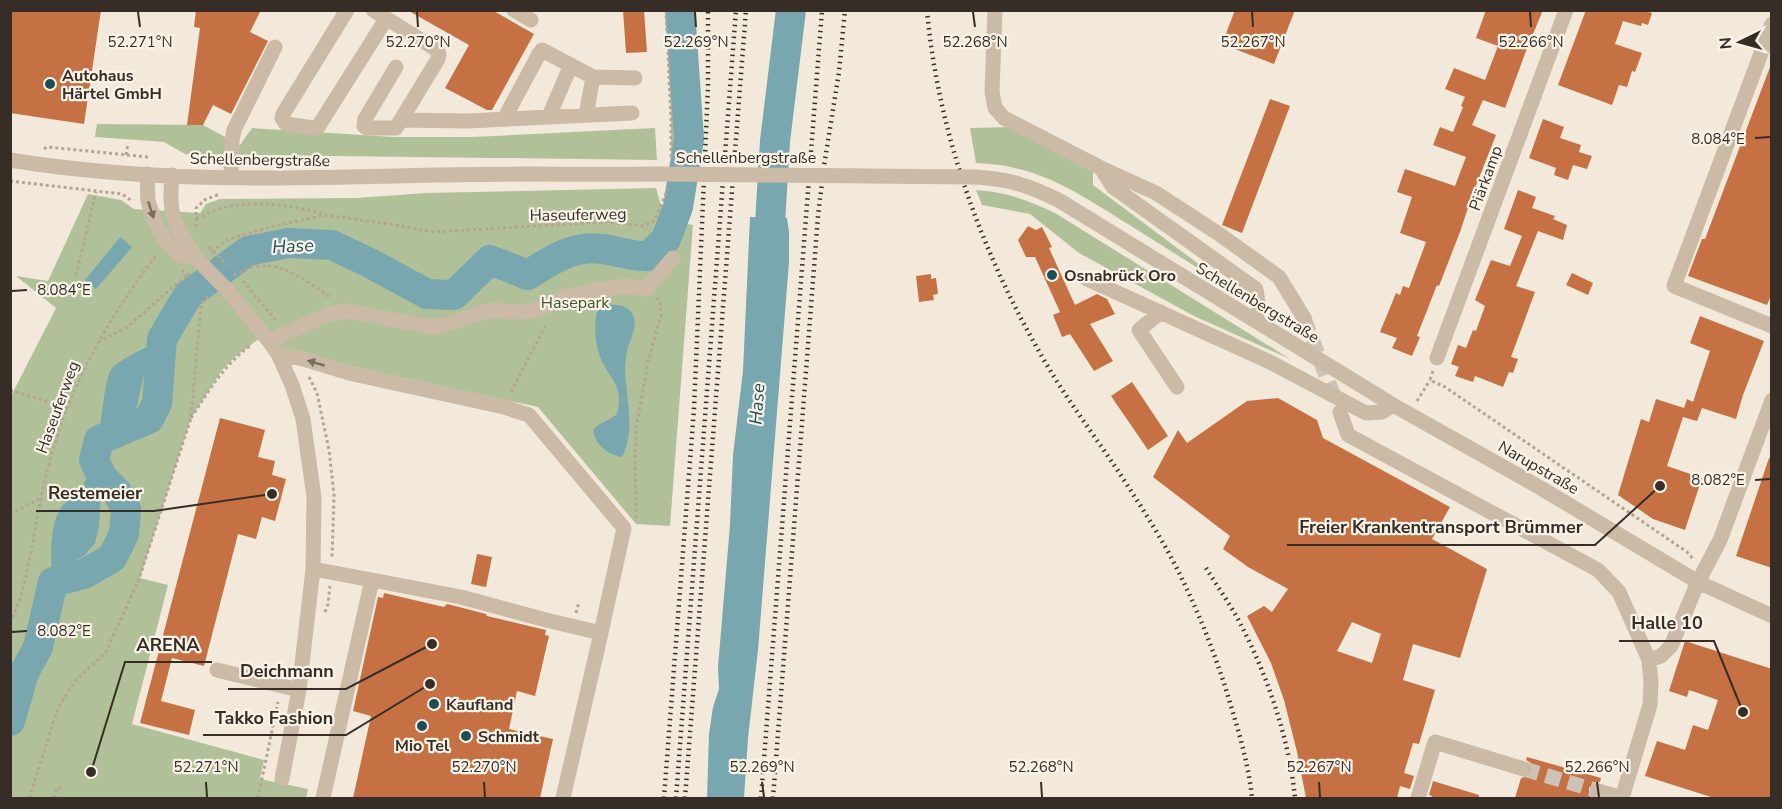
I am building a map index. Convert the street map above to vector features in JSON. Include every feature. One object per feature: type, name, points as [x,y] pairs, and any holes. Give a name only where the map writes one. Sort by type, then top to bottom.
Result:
[{"type":"street","points":[[347,10],[283,114],[282,118],[286,124],[318,127],[386,19]]},
{"type":"street","points":[[373,10],[437,50],[439,54],[394,129],[367,128],[364,126],[365,119],[396,67]]},
{"type":"street","points":[[514,10],[531,20]]},
{"type":"street","points":[[995,10],[992,92],[995,108],[1004,118],[1101,168],[1156,193],[1218,234],[1279,277],[1304,318]]},
{"type":"street","name":"Piärkamp","points":[[1437,358],[1566,10]]},
{"type":"street","points":[[1772,24],[1674,286],[1772,327]]},
{"type":"street","points":[[231,178],[234,130],[275,47]]},
{"type":"street","points":[[504,119],[540,52],[546,50],[593,77],[635,78]]},
{"type":"street","points":[[549,116],[571,64]]},
{"type":"street","points":[[586,115],[593,77]]},
{"type":"street","points":[[401,120],[466,121],[632,113]]},
{"type":"street","name":"Schellenbergstraße","points":[[10,160],[147,174],[231,178],[435,175],[976,177],[1009,181],[1033,187],[1060,201],[1393,405],[1416,411]]},
{"type":"street","points":[[1101,168],[1113,187],[1256,289],[1259,309],[1255,321]]},
{"type":"street","points":[[147,174],[148,201],[156,224],[167,243],[181,256],[196,258]]},
{"type":"street","points":[[171,175],[173,216],[182,235],[196,258],[224,286],[270,343],[292,385],[303,419],[314,497],[314,569],[299,690],[282,779]]},
{"type":"street","points":[[270,343],[329,314],[349,311],[431,327],[446,325],[495,310],[532,311],[549,306],[566,296],[603,289],[625,286],[646,290],[673,258]]},
{"type":"street","points":[[1087,279],[1272,363],[1366,413],[1382,412],[1393,405]]},
{"type":"street","points":[[1161,312],[1139,330],[1176,387]]},
{"type":"street","points":[[270,343],[300,358],[353,374],[504,407],[529,415],[624,528],[563,798]]},
{"type":"street","points":[[1649,660],[1661,656],[1671,646],[1698,582],[1720,540],[1772,400]]},
{"type":"street","name":"Narupstraße","points":[[1416,411],[1698,582],[1772,616]]},
{"type":"street","points":[[1340,412],[1348,435],[1598,570],[1619,592],[1649,660],[1650,705],[1622,798],[1598,791]]},
{"type":"street","points":[[314,569],[461,597],[601,633]]},
{"type":"street","points":[[323,798],[372,580]]},
{"type":"street","points":[[217,670],[299,690]]},
{"type":"street","points":[[1418,798],[1435,742],[1524,769]]},
{"type":"path","points":[[666,10],[671,160]]},
{"type":"path","points":[[47,147],[126,155],[128,143]]},
{"type":"path","points":[[76,275],[96,191],[98,170]]},
{"type":"path","name":"Haseuferweg","points":[[206,199],[196,208],[195,219],[218,209],[254,205],[283,206],[433,232],[607,222],[643,226],[654,221],[668,189],[663,177]]},
{"type":"path","points":[[10,181],[122,194],[131,200]]},
{"type":"path","name":"Haseuferweg","points":[[10,623],[22,590],[47,471],[67,408],[86,363],[98,342],[159,251]]},
{"type":"path","points":[[29,798],[58,708],[75,681],[106,652],[140,579],[190,418],[201,304],[250,267],[270,265],[294,273],[349,311]]},
{"type":"path","points":[[624,528],[636,524],[636,429],[648,362],[661,315],[660,301],[646,290]]},
{"type":"path","points":[[504,407],[559,300]]},
{"type":"path","points":[[190,418],[222,370],[236,356],[270,343]]},
{"type":"path","points":[[1416,411],[1437,358]]},
{"type":"path","points":[[1430,380],[1445,387],[1687,552],[1698,582]]},
{"type":"path","points":[[10,390],[67,408]]},
{"type":"path","points":[[10,514],[41,498]]},
{"type":"path","points":[[258,798],[282,686]]},
{"type":"path","points":[[54,798],[57,788],[62,788]]},
{"type":"green space","points":[[666,11],[680,11],[689,139],[687,160],[671,160]]},
{"type":"green space","points":[[97,124],[203,125],[240,145],[252,128],[394,137],[473,137],[655,128],[657,160],[185,154],[164,142],[95,137]]},
{"type":"green space","points":[[1012,127],[1093,170],[1093,185],[1236,292],[1058,183],[1020,169],[976,163],[970,128]]},
{"type":"green space","name":"Hasepark","points":[[656,188],[665,220],[693,225],[670,526],[636,524],[538,407],[355,367],[278,354],[264,335],[222,370],[191,418],[140,578],[168,585],[132,724],[264,760],[260,779],[308,789],[306,798],[11,798],[10,398],[56,308],[16,276],[48,281],[88,194],[121,200],[134,209],[200,213],[206,204],[220,199],[356,198],[426,193]]},
{"type":"green space","points":[[976,190],[1017,197],[1055,213],[1290,359],[1194,316],[1079,253],[1030,214],[982,205]]},
{"type":"water","points":[[750,217],[787,218],[789,262],[744,798],[707,798],[709,734],[713,707],[719,689],[718,667],[730,525],[733,455],[743,371]]},
{"type":"water","points":[[120,237],[132,247],[96,289],[85,280]]},
{"type":"water","points":[[604,304],[625,307],[631,311],[634,320],[634,329],[625,362],[629,436],[622,457],[603,448],[596,440],[593,430],[617,414],[619,404],[617,388],[603,363],[597,344],[595,328],[597,312]]},
{"type":"water","points":[[162,339],[160,358],[153,362],[144,374],[137,406],[116,433],[99,440],[105,390],[113,367],[130,355]]},
{"type":"water","points":[[94,460],[102,477],[99,526],[95,543],[85,555],[72,563],[66,578],[53,582],[51,551],[56,517],[67,501],[79,495]]},
{"type":"building","name":"Autohaus Härtel GmbH","points":[[10,10],[101,10],[84,124],[10,113]]},
{"type":"building","points":[[196,10],[261,10],[250,32],[268,41],[231,114],[213,105],[203,125],[187,125],[200,28],[194,27]]},
{"type":"building","points":[[407,10],[492,10],[534,34],[492,110],[487,110],[445,88],[469,45]]},
{"type":"building","points":[[623,10],[644,10],[647,52],[626,53]]},
{"type":"building","points":[[1235,10],[1295,10],[1274,64],[1222,44]]},
{"type":"building","points":[[1486,10],[1543,10],[1505,108],[1483,100],[1472,125],[1496,135],[1439,286],[1437,285],[1417,336],[1420,337],[1412,356],[1392,348],[1397,338],[1380,332],[1396,293],[1400,295],[1403,286],[1409,288],[1426,242],[1400,233],[1412,197],[1397,192],[1405,169],[1455,186],[1466,157],[1433,145],[1440,127],[1453,132],[1463,107],[1461,106],[1465,97],[1445,89],[1454,68],[1485,80],[1498,46],[1476,38]]},
{"type":"building","points":[[1586,10],[1648,10],[1652,13],[1648,25],[1642,23],[1641,26],[1623,21],[1615,44],[1642,53],[1635,72],[1632,71],[1627,87],[1619,85],[1612,105],[1558,85]]},
{"type":"building","points":[[1770,67],[1772,67],[1772,293],[1767,305],[1688,276],[1702,239],[1705,239]]},
{"type":"building","points":[[1270,99],[1290,106],[1242,233],[1222,225]]},
{"type":"building","points":[[1543,119],[1564,127],[1560,138],[1581,145],[1579,152],[1592,156],[1587,169],[1573,165],[1568,180],[1554,175],[1556,168],[1529,158]]},
{"type":"building","points":[[1518,190],[1536,197],[1532,208],[1555,216],[1553,219],[1567,225],[1563,240],[1538,231],[1516,286],[1535,292],[1511,357],[1518,359],[1513,373],[1509,372],[1503,387],[1475,376],[1473,382],[1455,376],[1459,367],[1451,364],[1458,345],[1466,348],[1473,330],[1476,331],[1485,306],[1475,300],[1491,260],[1510,266],[1522,236],[1504,229]]},
{"type":"building","points":[[1028,226],[1036,230],[1042,227],[1075,305],[1097,294],[1107,299],[1115,314],[1090,324],[1113,361],[1094,371],[1070,334],[1062,337],[1053,315],[1060,312],[1035,257],[1026,257],[1018,240]]},
{"type":"building","points":[[1572,273],[1593,283],[1588,295],[1566,285]]},
{"type":"building","points":[[931,274],[931,279],[936,278],[938,294],[933,295],[934,300],[919,302],[916,276]]},
{"type":"building","points":[[1700,316],[1764,341],[1736,419],[1702,408],[1697,421],[1683,417],[1667,466],[1702,478],[1685,530],[1653,519],[1618,495],[1641,419],[1649,422],[1656,399],[1684,408],[1687,399],[1693,402],[1710,351],[1690,343]]},
{"type":"building","points":[[1132,382],[1168,436],[1148,450],[1111,396]]},
{"type":"building","points":[[1278,398],[1317,420],[1323,438],[1450,507],[1432,539],[1487,569],[1460,658],[1413,644],[1403,680],[1435,690],[1419,744],[1413,743],[1404,773],[1414,776],[1410,789],[1400,786],[1397,798],[1306,798],[1284,700],[1271,663],[1247,616],[1264,606],[1272,612],[1288,589],[1248,567],[1223,549],[1230,536],[1153,477],[1178,430],[1187,443],[1247,401]],"holes":[[[1352,622],[1381,634],[1372,663],[1337,651]]]},
{"type":"building","points":[[220,418],[265,430],[258,457],[275,461],[272,475],[286,479],[275,521],[262,517],[256,539],[238,534],[204,666],[172,658],[161,701],[195,710],[189,735],[140,723]]},
{"type":"building","points":[[1769,458],[1772,458],[1772,568],[1736,556]]},
{"type":"building","points":[[477,554],[492,557],[486,587],[471,584]]},
{"type":"building","name":"Kaufland","points":[[384,593],[444,607],[447,604],[546,630],[545,635],[549,636],[535,696],[517,691],[509,729],[553,739],[540,798],[353,798],[371,716],[353,711],[378,597],[383,598]]},
{"type":"building","points":[[1685,641],[1772,669],[1772,798],[1714,798],[1645,776],[1657,741],[1685,750],[1693,725],[1708,730],[1718,700],[1689,690],[1687,697],[1669,691]]},
{"type":"building","points":[[1527,757],[1601,778],[1600,782],[1595,782],[1589,788],[1592,798],[1515,798],[1521,778],[1530,776],[1533,771],[1531,763],[1526,760]]},
{"type":"building","points":[[1433,781],[1479,795],[1479,798],[1431,798],[1432,796],[1429,795]]},
{"type":"waterway","name":"Hase","points":[[10,721],[24,673],[38,647],[53,582],[84,574],[112,558],[124,534],[126,509],[117,492],[102,477],[94,460],[99,440],[149,419],[157,403],[162,339],[188,295],[248,251],[288,243],[332,245],[427,294],[454,295],[490,260],[528,275],[554,259],[582,249],[602,249],[636,256],[649,256],[666,239],[678,207],[689,139],[680,10]]},
{"type":"waterway","name":"Hase","points":[[768,257],[775,141],[791,10]]},
{"type":"tunnel","points":[[1304,318],[1337,404]]},
{"type":"tunnel","points":[[1524,769],[1598,791]]},
{"type":"railway","points":[[664,798],[694,409],[708,86],[708,10]]},
{"type":"railway","points":[[676,798],[736,10]]},
{"type":"railway","points":[[685,798],[746,10]]},
{"type":"railway","points":[[761,798],[822,10]]},
{"type":"railway","points":[[773,798],[818,216],[839,72],[845,10]]},
{"type":"railway","points":[[927,10],[941,102],[966,191],[983,235],[1001,278],[1044,360],[1145,513],[1182,579],[1203,626],[1226,690],[1244,752],[1252,798]]},
{"type":"railway","points":[[1206,568],[1240,623],[1260,665],[1282,730],[1295,798]]},
{"type":"place","name":"Autohaus Härtel GmbH","points":[[50,84]]},
{"type":"place","name":"Osnabrück Oro","points":[[1052,275]]},
{"type":"place","name":"Freier Krankentransport Brümmer","points":[[1660,486]]},
{"type":"place","name":"Restemeier","points":[[272,494]]},
{"type":"place","name":"Deichmann","points":[[432,644]]},
{"type":"place","name":"Takko Fashion","points":[[430,684]]},
{"type":"place","name":"Kaufland","points":[[434,704]]},
{"type":"place","name":"Halle 10","points":[[1743,712]]},
{"type":"place","name":"Mio Tel","points":[[422,726]]},
{"type":"place","name":"Schmidt","points":[[466,736]]},
{"type":"place","name":"ARENA","points":[[91,772]]}]
